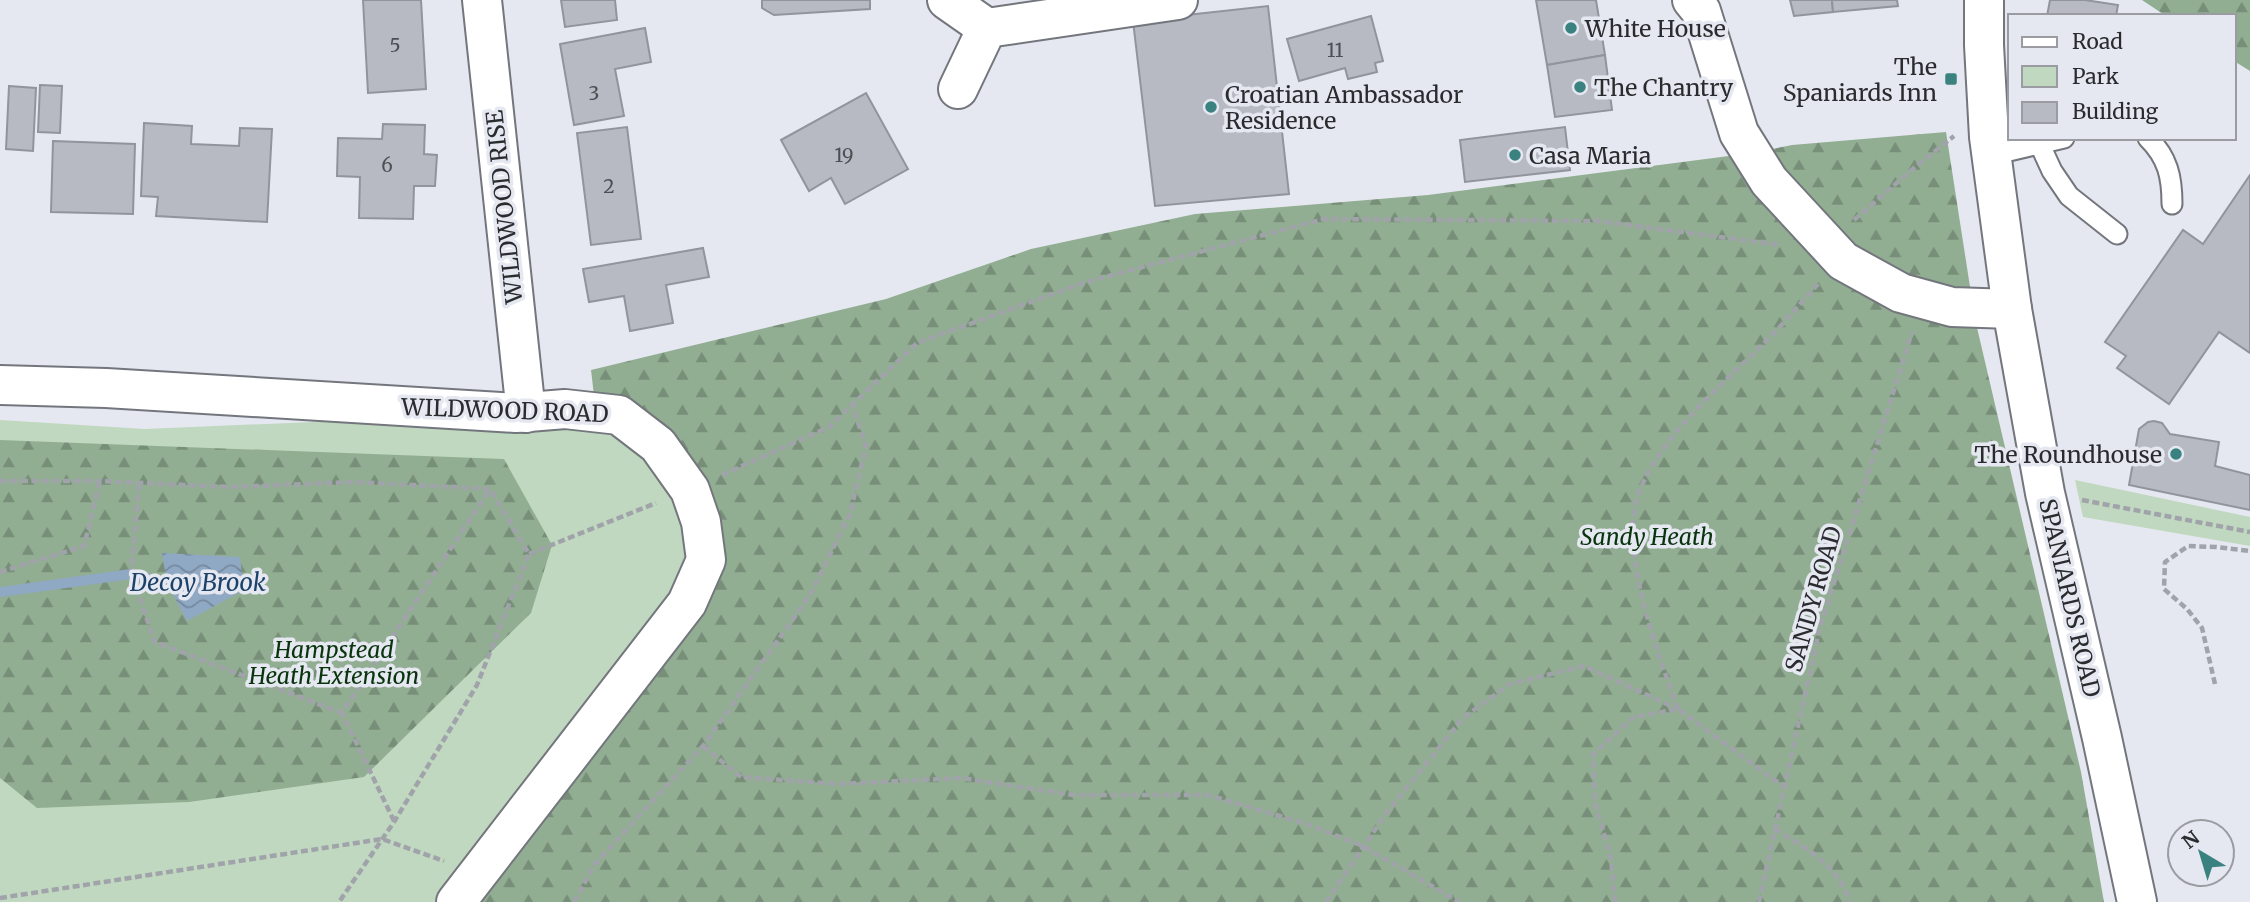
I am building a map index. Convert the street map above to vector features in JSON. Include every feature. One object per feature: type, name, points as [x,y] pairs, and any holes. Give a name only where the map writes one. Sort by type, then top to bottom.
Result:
[{"type":"street","name":"WILDWOOD RISE","points":[[482,0],[526,413]]},
{"type":"street","points":[[947,0],[987,27],[1178,0]]},
{"type":"street","points":[[1692,0],[1700,11],[1739,133],[1769,181],[1843,261],[1901,293],[1951,307],[2012,309]]},
{"type":"street","name":"SPANIARDS ROAD","points":[[1984,0],[1984,45],[1992,155],[2012,309],[2045,493],[2137,902]]},
{"type":"street","points":[[958,89],[987,27]]},
{"type":"street","name":"WILDWOOD ROAD","points":[[0,385],[106,388],[526,413],[565,409],[619,415],[658,445],[690,490],[701,522],[706,560],[687,603],[467,887]]},
{"type":"lane","points":[[1992,155],[2057,140]]},
{"type":"lane","points":[[2150,140],[2157,147],[2172,178],[2172,204]]},
{"type":"lane","points":[[2040,145],[2052,171],[2069,196],[2117,234]]},
{"type":"path","points":[[1829,246],[1914,168],[1955,136]]},
{"type":"path","points":[[339,902],[394,822],[477,685],[529,554],[690,490],[829,427],[917,343],[1086,282],[1324,219],[1598,221],[1781,245]]},
{"type":"path","points":[[1678,709],[1655,646],[1634,555],[1634,513],[1648,471],[1692,414],[1763,344],[1818,284]]},
{"type":"path","name":"SANDY ROAD","points":[[1759,902],[1819,631],[1915,324]]},
{"type":"path","points":[[574,902],[595,864],[703,746],[810,595],[850,514],[866,446],[852,405]]},
{"type":"path","points":[[0,481],[100,481],[230,487],[354,482],[490,489]]},
{"type":"path","points":[[0,572],[83,547],[100,481]]},
{"type":"path","points":[[139,484],[131,574],[155,642],[342,713],[394,822]]},
{"type":"path","points":[[490,489],[529,554]]},
{"type":"path","points":[[342,713],[490,489]]},
{"type":"path","points":[[2075,499],[2250,531]]},
{"type":"path","points":[[2215,684],[2202,628],[2187,609],[2164,589],[2165,562],[2188,546],[2250,551]]},
{"type":"path","points":[[1326,902],[1387,812],[1463,718],[1510,684],[1584,666],[1678,709],[1784,787]]},
{"type":"path","points":[[1615,902],[1611,859],[1595,802],[1593,754],[1634,717],[1678,709]]},
{"type":"path","points":[[703,746],[741,777],[840,784],[961,778],[1073,795],[1208,795],[1307,824],[1363,846],[1459,902]]},
{"type":"path","points":[[1775,829],[1819,856],[1845,887],[1850,902]]},
{"type":"path","points":[[0,898],[382,839],[467,887]]},
{"type":"green space","points":[[2142,0],[2250,0],[2250,71],[2236,62],[2236,14],[2163,14]]},
{"type":"green space","name":"Sandy Heath","points":[[1946,132],[1975,319],[2081,772],[2104,902],[456,902],[687,604],[690,490],[596,413],[591,370],[886,299],[1031,249],[1195,214],[1428,195],[1752,153],[1792,145]]},
{"type":"green space","name":"Hampstead Heath Extension","points":[[565,409],[658,445],[706,560],[456,902],[0,902],[0,420],[145,429],[526,413]]},
{"type":"green space","points":[[0,440],[504,459],[552,545],[531,613],[364,777],[189,802],[37,808],[0,778]]},
{"type":"green space","points":[[2075,480],[2250,517],[2250,546],[2083,517]]},
{"type":"water","name":"Decoy Brook","points":[[162,553],[240,557],[244,590],[187,621],[167,583]]},
{"type":"building","points":[[363,0],[421,0],[426,89],[368,93]]},
{"type":"building","points":[[561,0],[615,0],[617,20],[565,27]]},
{"type":"building","points":[[762,0],[870,0],[870,9],[774,15],[762,8]]},
{"type":"building","name":"White House","points":[[1536,0],[1596,0],[1605,55],[1547,65]]},
{"type":"building","points":[[1790,0],[1832,0],[1833,12],[1794,16]]},
{"type":"building","points":[[1832,0],[1897,0],[1898,6],[1833,12]]},
{"type":"building","points":[[2050,0],[2085,0],[2118,5],[2116,14],[2047,14]]},
{"type":"building","name":"Croatian Ambassador Residence","points":[[1268,6],[1289,194],[1155,206],[1133,21]]},
{"type":"building","points":[[1371,16],[1383,61],[1375,63],[1377,72],[1348,79],[1345,68],[1299,81],[1287,39]]},
{"type":"building","points":[[645,28],[651,62],[615,69],[624,116],[574,125],[560,44]]},
{"type":"building","name":"The Chantry","points":[[1605,55],[1612,110],[1555,117],[1547,65]]},
{"type":"building","points":[[40,85],[62,86],[60,133],[38,132]]},
{"type":"building","points":[[9,86],[36,88],[33,151],[6,149]]},
{"type":"building","points":[[866,93],[908,169],[845,204],[831,178],[809,191],[781,140]]},
{"type":"building","points":[[144,123],[192,126],[191,144],[239,146],[240,128],[272,129],[267,222],[156,216],[158,197],[141,196]]},
{"type":"building","points":[[383,124],[425,125],[424,154],[437,155],[435,186],[414,186],[413,219],[359,218],[360,177],[337,176],[338,138],[382,139]]},
{"type":"building","points":[[627,127],[641,239],[591,245],[577,133]]},
{"type":"building","name":"Casa Maria","points":[[1565,127],[1570,170],[1465,182],[1460,140]]},
{"type":"building","points":[[53,141],[135,144],[133,214],[51,212]]},
{"type":"building","points":[[2250,175],[2250,353],[2219,332],[2169,404],[2117,368],[2126,356],[2105,342],[2183,230],[2203,244]]},
{"type":"building","points":[[703,248],[709,277],[666,285],[673,323],[630,331],[624,296],[589,302],[583,269]]},
{"type":"building","name":"The Roundhouse","points":[[2154,421],[2162,423],[2170,434],[2219,442],[2215,466],[2250,475],[2250,510],[2129,485],[2139,429]]},
{"type":"waterway","name":"Decoy Brook","points":[[0,592],[131,574],[167,583]]},
{"type":"place","name":"White House","points":[[1571,28]]},
{"type":"place","name":"The Spaniards Inn","points":[[1951,79]]},
{"type":"place","name":"The Chantry","points":[[1580,87]]},
{"type":"place","name":"Croatian Ambassador Residence","points":[[1211,107]]},
{"type":"place","name":"Casa Maria","points":[[1515,155]]},
{"type":"place","name":"The Roundhouse","points":[[2176,454]]}]
